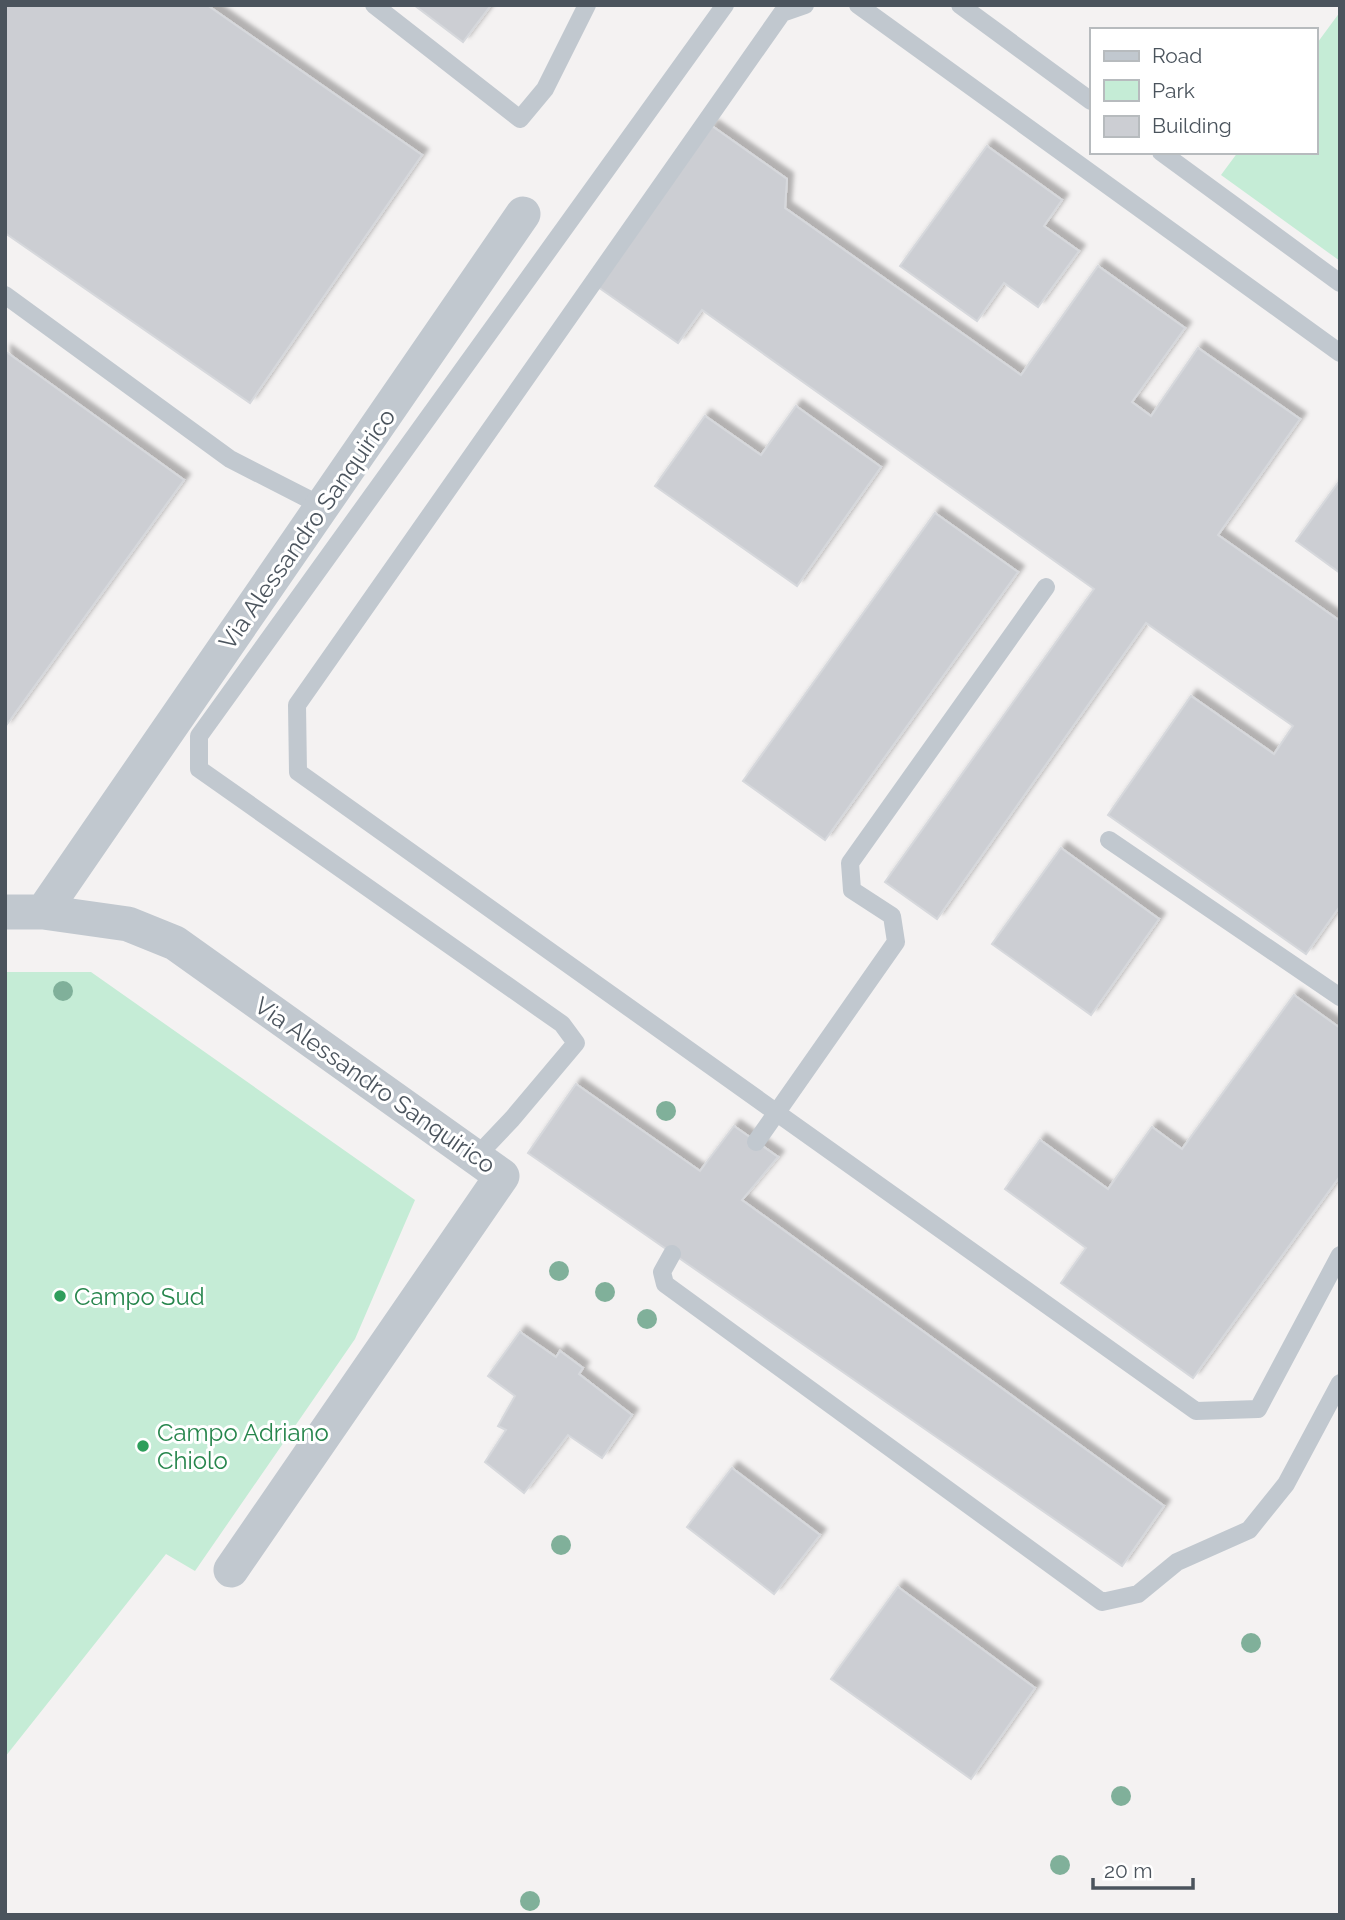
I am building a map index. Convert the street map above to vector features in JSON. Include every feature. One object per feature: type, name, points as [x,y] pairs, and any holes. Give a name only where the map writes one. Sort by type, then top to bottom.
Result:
[{"type":"street","name":"Via Alessandro Sanquirico","points":[[43,912],[523,215]]},
{"type":"street","name":"Via Alessandro Sanquirico","points":[[5,912],[43,912],[128,924],[175,943],[502,1176],[231,1570]]},
{"type":"lane","points":[[374,5],[520,119],[545,89],[586,5]]},
{"type":"lane","points":[[475,1158],[576,1044],[562,1024],[199,769],[199,736],[725,5]]},
{"type":"lane","points":[[805,5],[782,13],[297,705],[298,772],[1196,1411],[1258,1409],[1340,1255]]},
{"type":"lane","points":[[858,5],[1340,353]]},
{"type":"lane","points":[[960,5],[1090,100]]},
{"type":"lane","points":[[1164,154],[1340,283]]},
{"type":"lane","points":[[5,295],[230,459],[322,506]]},
{"type":"lane","points":[[756,1142],[896,942],[892,916],[852,890],[850,863],[1046,587]]},
{"type":"lane","points":[[1109,840],[1340,997]]},
{"type":"lane","points":[[672,1254],[662,1272],[666,1284],[1102,1602],[1138,1594],[1177,1562],[1249,1530],[1286,1484],[1340,1383]]},
{"type":"green space","points":[[1340,12],[1340,261],[1221,175],[1237,154],[1317,154],[1317,43]]},
{"type":"green space","name":"Campo Adriano Chiolo","points":[[5,972],[91,972],[415,1200],[355,1339],[195,1571],[166,1554],[5,1757]]},
{"type":"building","points":[[5,5],[207,5],[422,155],[250,403],[5,233]]},
{"type":"building","points":[[414,5],[491,5],[463,42]]},
{"type":"building","points":[[712,126],[787,179],[785,208],[1021,375],[1098,266],[1185,328],[1132,402],[1151,416],[1198,348],[1300,419],[1218,535],[1340,621],[1340,906],[1306,954],[1108,815],[1191,696],[1274,754],[1293,726],[1146,623],[937,919],[885,882],[1094,589],[702,310],[678,343],[598,287]]},
{"type":"building","points":[[987,146],[1062,200],[1044,226],[1079,251],[1038,307],[1004,283],[977,321],[900,266]]},
{"type":"building","points":[[5,351],[184,480],[5,727]]},
{"type":"building","points":[[796,406],[881,467],[797,586],[655,486],[705,416],[761,455]]},
{"type":"building","points":[[1340,480],[1340,573],[1296,541]]},
{"type":"building","points":[[935,513],[1018,572],[825,840],[743,781]]},
{"type":"building","points":[[1061,848],[1159,919],[1091,1015],[992,944]]},
{"type":"building","points":[[1294,995],[1340,1028],[1340,1176],[1193,1378],[1061,1283],[1086,1248],[1005,1189],[1040,1140],[1108,1189],[1152,1127],[1182,1149]]},
{"type":"building","points":[[576,1084],[700,1171],[734,1126],[778,1157],[742,1200],[1164,1506],[1122,1566],[528,1153]]},
{"type":"building","points":[[520,1332],[556,1357],[560,1351],[583,1368],[579,1374],[632,1415],[602,1458],[568,1435],[524,1493],[485,1462],[506,1430],[498,1426],[515,1396],[488,1376]]},
{"type":"building","points":[[732,1468],[820,1535],[774,1594],[687,1527]]},
{"type":"building","points":[[898,1587],[1035,1688],[971,1779],[831,1679]]},
{"type":"place","name":"Campo Sud","points":[[60,1296]]},
{"type":"place","name":"Campo Adriano Chiolo","points":[[143,1446]]}]
